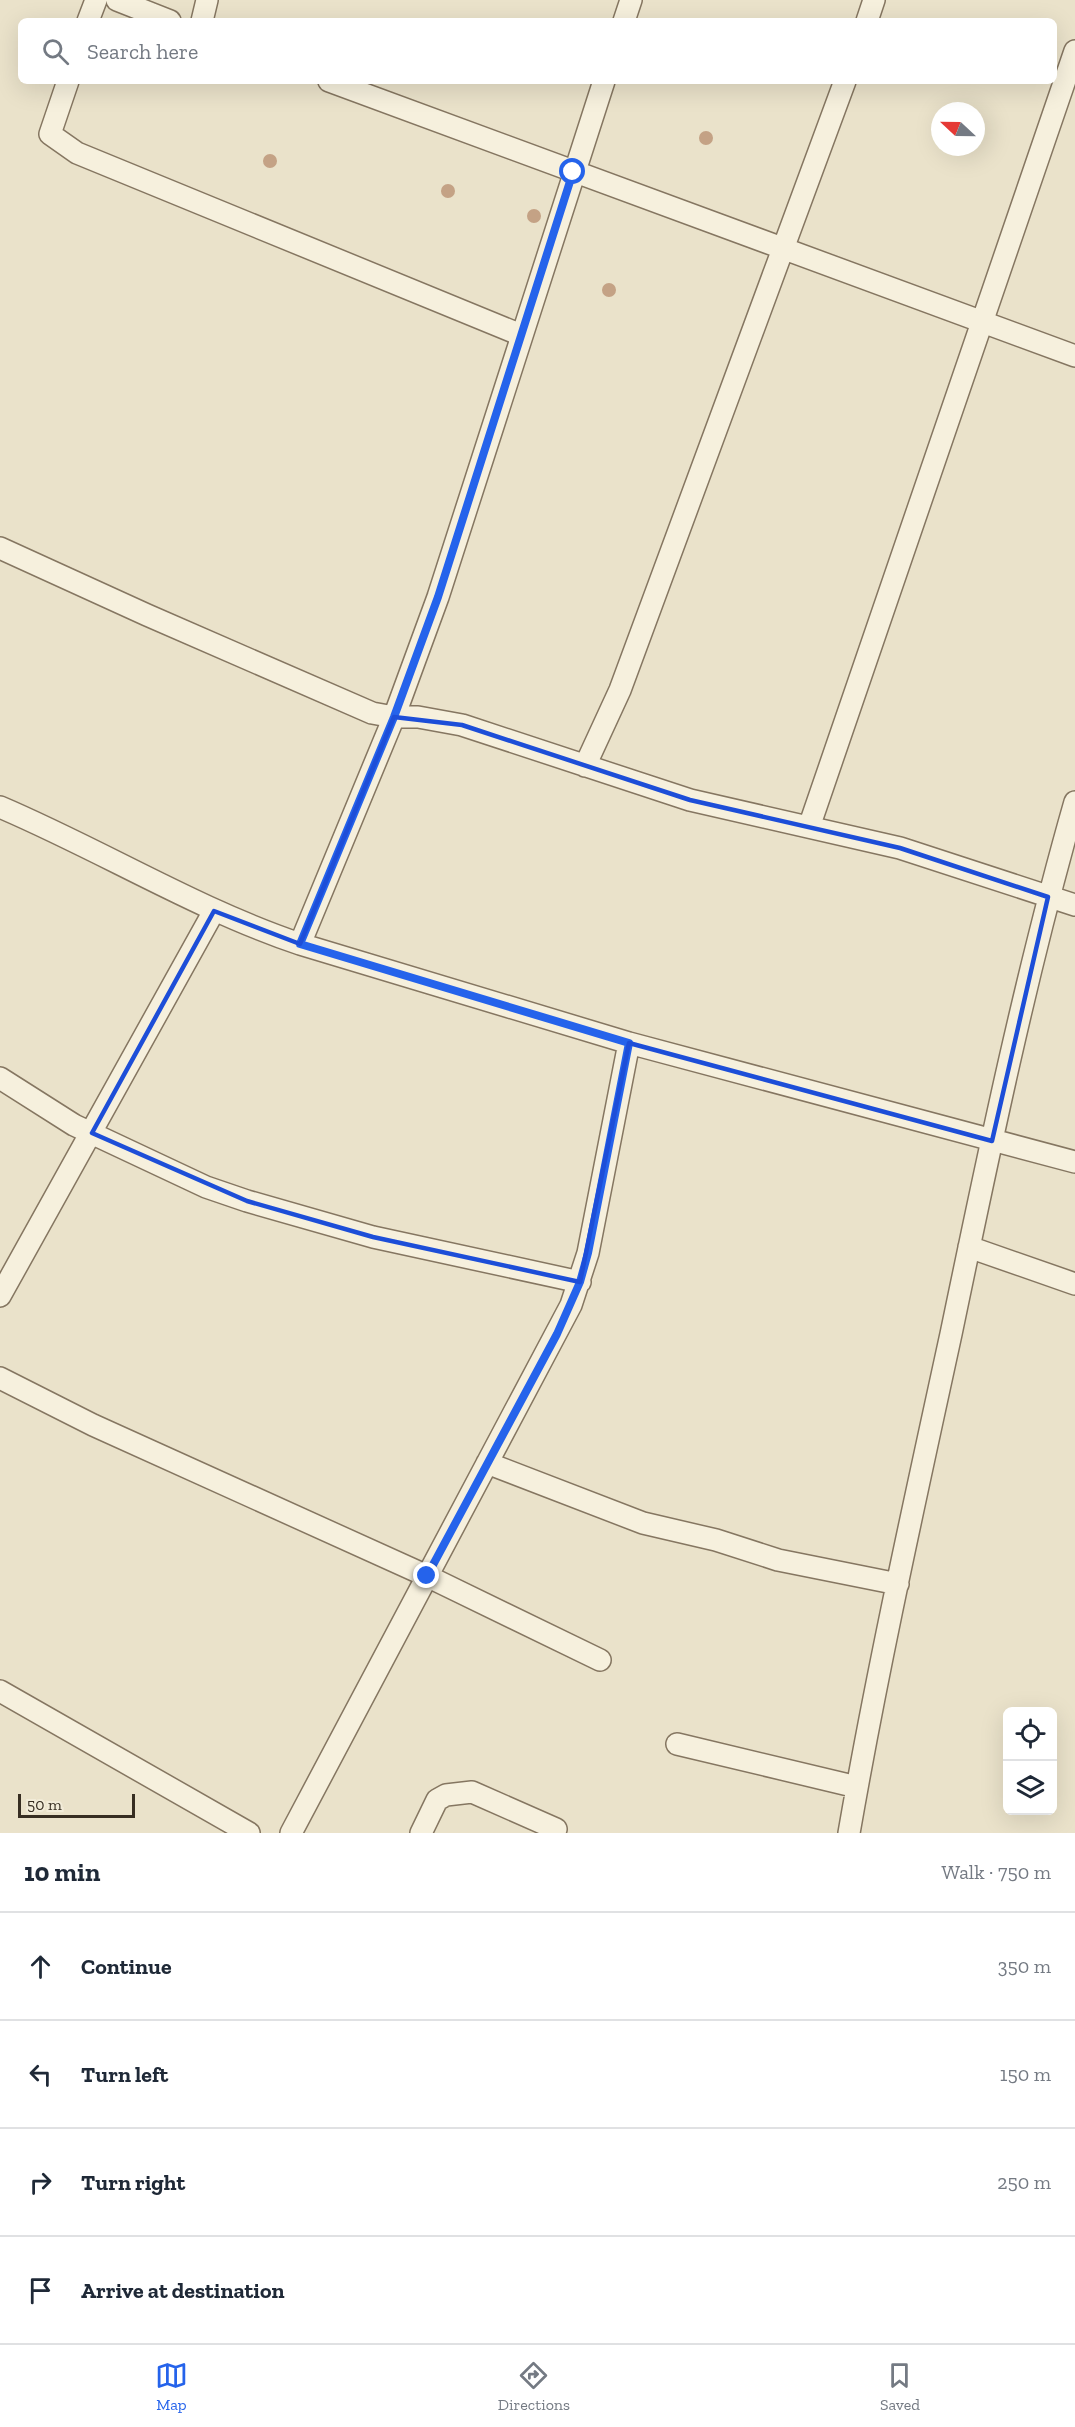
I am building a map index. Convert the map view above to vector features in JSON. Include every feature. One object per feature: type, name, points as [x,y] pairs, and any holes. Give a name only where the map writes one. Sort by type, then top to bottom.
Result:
[{"type":"street","points":[[89,18],[96,0]]},
{"type":"street","points":[[117,0],[162,18]]},
{"type":"street","points":[[203,18],[207,0]]},
{"type":"street","points":[[625,18],[631,0]]},
{"type":"street","points":[[868,18],[874,0]]},
{"type":"street","points":[[809,827],[1075,51]]},
{"type":"street","points":[[67,84],[50,134],[77,153],[521,335]]},
{"type":"street","points":[[338,84],[1075,356]]},
{"type":"street","points":[[300,944],[394,717],[438,597],[603,84]]},
{"type":"street","points":[[585,766],[620,690],[844,84]]},
{"type":"street","points":[[0,548],[361,709],[394,717],[418,717],[462,725],[690,800],[900,848],[1075,905]]},
{"type":"street","points":[[849,1833],[898,1584],[992,1141],[1048,897],[1075,802]]},
{"type":"street","points":[[0,807],[95,850],[214,911],[300,944],[629,1043],[1075,1162]]},
{"type":"street","points":[[0,1296],[214,911]]},
{"type":"street","points":[[291,1833],[557,1334],[580,1282],[588,1253],[629,1043]]},
{"type":"street","points":[[0,1078],[58,1116],[206,1187],[247,1202],[373,1237],[580,1282]]},
{"type":"street","points":[[969,1247],[1075,1284]]},
{"type":"street","points":[[0,1378],[93,1425],[427,1576],[600,1660]]},
{"type":"street","points":[[487,1463],[643,1523],[716,1540],[778,1560],[898,1584]]},
{"type":"street","points":[[0,1691],[249,1833]]},
{"type":"street","points":[[677,1744],[857,1787]]},
{"type":"street","points":[[421,1833],[437,1800],[446,1795],[472,1792],[556,1828]]},
{"type":"highlighted area","points":[[394,717],[462,725],[690,800],[900,848],[1048,897],[992,1141],[629,1043],[580,1282],[373,1237],[247,1201],[92,1133],[214,911],[300,944]]},
{"type":"building","points":[[706,131],[711,133],[713,138],[711,143],[706,145],[701,143],[699,138],[701,133]]},
{"type":"building","points":[[270,154],[275,156],[277,161],[275,166],[270,168],[265,166],[263,161],[265,156]]},
{"type":"building","points":[[448,184],[453,186],[455,191],[453,196],[448,198],[443,196],[441,191],[443,186]]},
{"type":"building","points":[[534,209],[539,211],[541,216],[539,221],[534,223],[529,221],[527,216],[529,211]]},
{"type":"building","points":[[609,283],[614,285],[616,290],[614,295],[609,297],[604,295],[602,290],[604,285]]},
{"type":"route","points":[[427,1576],[557,1334],[580,1282],[588,1253],[629,1043],[300,944],[394,717],[438,597],[573,172]]}]
